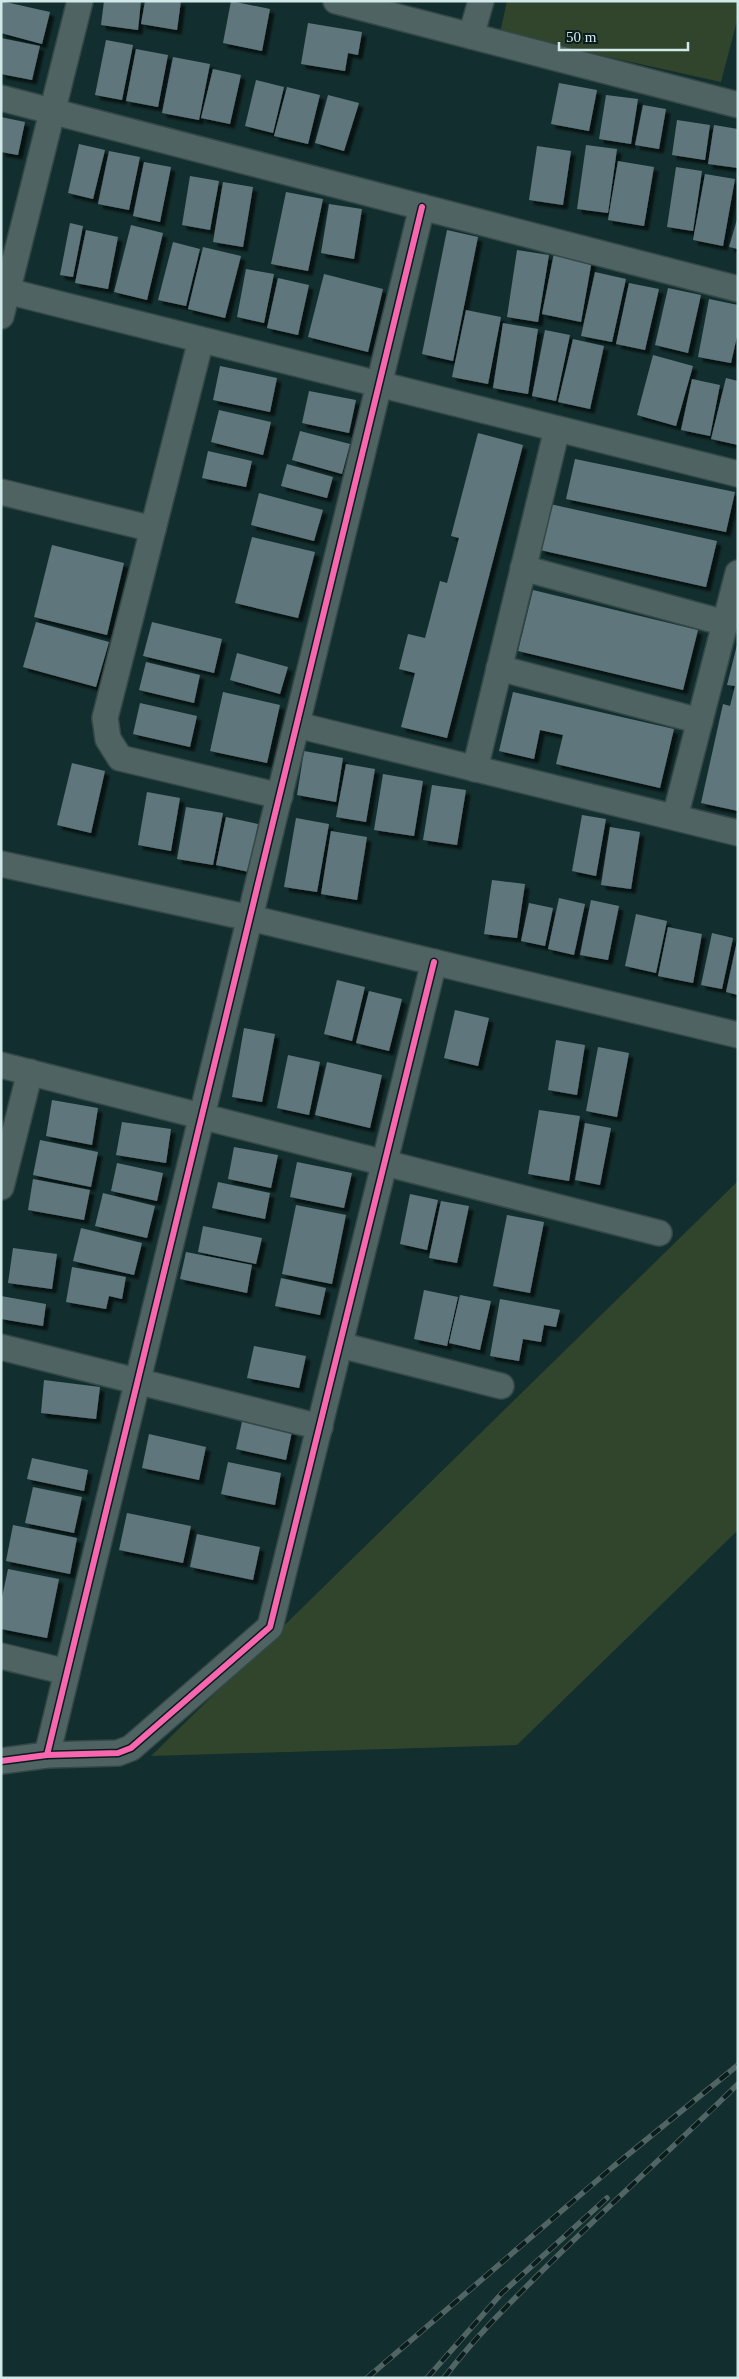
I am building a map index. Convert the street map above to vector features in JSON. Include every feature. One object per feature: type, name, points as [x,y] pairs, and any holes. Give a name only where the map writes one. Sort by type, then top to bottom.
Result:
[{"type":"street","points":[[1,316],[80,1]]},
{"type":"street","points":[[336,1],[738,105]]},
{"type":"street","points":[[471,36],[481,1]]},
{"type":"street","points":[[1,98],[738,289]]},
{"type":"street","points":[[47,1755],[422,207]]},
{"type":"street","points":[[7,292],[738,474]]},
{"type":"street","points":[[201,340],[104,718],[108,739],[120,758],[280,796]]},
{"type":"street","points":[[475,769],[556,428]]},
{"type":"street","points":[[1,492],[153,529]]},
{"type":"street","points":[[523,568],[725,623]]},
{"type":"street","points":[[675,818],[738,573]]},
{"type":"street","points":[[499,668],[700,721]]},
{"type":"street","points":[[297,725],[738,833]]},
{"type":"street","points":[[1,864],[250,918],[738,1035]]},
{"type":"street","points":[[1,1761],[47,1755],[118,1753],[130,1748],[270,1627],[434,962]]},
{"type":"street","points":[[1,1065],[659,1233]]},
{"type":"street","points":[[1,1187],[30,1072]]},
{"type":"street","points":[[340,1345],[501,1386]]},
{"type":"street","points":[[1,1348],[320,1426]]},
{"type":"street","points":[[1,1656],[67,1672]]},
{"type":"green space","points":[[507,1],[738,1],[738,17],[721,82],[500,33]]},
{"type":"green space","points":[[738,1181],[738,1530],[517,1745],[151,1756]]},
{"type":"building","points":[[1,1],[50,12],[42,44],[1,33]]},
{"type":"building","points":[[104,1],[141,1],[138,30],[101,25]]},
{"type":"building","points":[[145,1],[181,1],[177,30],[141,24]]},
{"type":"building","points":[[231,1],[270,9],[262,51],[223,43]]},
{"type":"building","points":[[308,23],[362,32],[358,55],[348,53],[345,71],[301,64]]},
{"type":"building","points":[[1,38],[40,46],[32,80],[1,74]]},
{"type":"building","points":[[106,40],[133,45],[122,100],[95,95]]},
{"type":"building","points":[[136,49],[168,55],[158,107],[126,101]]},
{"type":"building","points":[[173,57],[210,64],[199,120],[162,113]]},
{"type":"building","points":[[213,69],[241,75],[230,124],[201,118]]},
{"type":"building","points":[[256,80],[284,87],[273,133],[245,126]]},
{"type":"building","points":[[559,83],[597,90],[589,131],[551,124]]},
{"type":"building","points":[[287,87],[320,95],[308,144],[274,136]]},
{"type":"building","points":[[328,95],[359,103],[344,151],[315,143]]},
{"type":"building","points":[[606,95],[638,99],[631,144],[599,139]]},
{"type":"building","points":[[643,105],[666,109],[659,149],[635,145]]},
{"type":"building","points":[[1,117],[25,122],[18,155],[1,152]]},
{"type":"building","points":[[677,120],[710,125],[705,160],[672,155]]},
{"type":"building","points":[[714,125],[738,129],[738,168],[708,164]]},
{"type":"building","points":[[79,144],[105,150],[93,199],[68,193]]},
{"type":"building","points":[[586,145],[617,149],[608,213],[577,209]]},
{"type":"building","points":[[537,146],[571,151],[563,205],[529,200]]},
{"type":"building","points":[[109,151],[140,157],[129,210],[98,204]]},
{"type":"building","points":[[618,161],[654,167],[644,226],[608,220]]},
{"type":"building","points":[[144,162],[171,167],[160,222],[133,216]]},
{"type":"building","points":[[676,167],[702,171],[693,231],[667,227]]},
{"type":"building","points":[[705,174],[735,179],[723,246],[693,240]]},
{"type":"building","points":[[190,176],[219,181],[210,230],[182,225]]},
{"type":"building","points":[[223,182],[253,187],[243,247],[213,242]]},
{"type":"building","points":[[286,192],[323,199],[308,271],[271,264]]},
{"type":"building","points":[[329,204],[362,209],[354,259],[321,253]]},
{"type":"building","points":[[738,216],[738,249],[729,247]]},
{"type":"building","points":[[70,223],[83,226],[73,277],[60,275]]},
{"type":"building","points":[[131,225],[163,233],[147,300],[114,292]]},
{"type":"building","points":[[86,230],[118,237],[108,289],[75,283]]},
{"type":"building","points":[[447,230],[478,237],[453,361],[422,354]]},
{"type":"building","points":[[173,242],[200,249],[186,306],[158,300]]},
{"type":"building","points":[[203,247],[241,256],[225,318],[188,309]]},
{"type":"building","points":[[517,250],[549,255],[538,322],[507,317]]},
{"type":"building","points":[[554,253],[592,260],[581,322],[542,314]]},
{"type":"building","points":[[246,269],[274,274],[264,323],[237,317]]},
{"type":"building","points":[[595,272],[626,279],[612,342],[581,336]]},
{"type":"building","points":[[324,274],[383,289],[368,352],[308,337]]},
{"type":"building","points":[[278,278],[309,285],[298,335],[267,328]]},
{"type":"building","points":[[629,283],[659,289],[645,350],[616,344]]},
{"type":"building","points":[[668,288],[701,295],[688,353],[655,345]]},
{"type":"building","points":[[709,299],[738,305],[738,332],[731,363],[698,357]]},
{"type":"building","points":[[466,310],[501,317],[488,384],[452,377]]},
{"type":"building","points":[[503,323],[538,329],[528,394],[493,388]]},
{"type":"building","points":[[545,330],[570,335],[556,401],[532,396]]},
{"type":"building","points":[[573,339],[604,346],[590,409],[558,402]]},
{"type":"building","points":[[653,355],[693,366],[676,426],[637,415]]},
{"type":"building","points":[[220,366],[277,378],[270,412],[213,400]]},
{"type":"building","points":[[726,378],[738,381],[738,445],[711,439]]},
{"type":"building","points":[[692,379],[720,385],[710,436],[681,430]]},
{"type":"building","points":[[309,391],[356,400],[349,433],[302,423]]},
{"type":"building","points":[[219,410],[271,422],[263,455],[211,442]]},
{"type":"building","points":[[300,431],[350,444],[342,474],[292,460]]},
{"type":"building","points":[[478,433],[523,445],[447,738],[401,727],[415,673],[399,669],[408,634],[425,638],[440,581],[447,583],[459,538],[451,536]]},
{"type":"building","points":[[208,451],[252,461],[246,487],[202,478]]},
{"type":"building","points":[[575,459],[735,492],[726,532],[566,499]]},
{"type":"building","points":[[287,464],[333,477],[327,498],[281,486]]},
{"type":"building","points":[[259,493],[323,510],[314,541],[251,525]]},
{"type":"building","points":[[550,504],[717,541],[706,587],[540,550]]},
{"type":"building","points":[[252,537],[315,552],[298,618],[235,603]]},
{"type":"building","points":[[52,545],[124,563],[107,635],[34,617]]},
{"type":"building","points":[[533,590],[698,630],[683,690],[518,651]]},
{"type":"building","points":[[36,622],[109,642],[96,687],[23,667]]},
{"type":"building","points":[[152,622],[222,639],[214,673],[143,656]]},
{"type":"building","points":[[738,641],[738,811],[701,803],[723,704],[730,706],[735,686],[727,685]]},
{"type":"building","points":[[237,653],[288,667],[280,694],[230,680]]},
{"type":"building","points":[[146,662],[200,675],[194,703],[139,690]]},
{"type":"building","points":[[223,692],[280,705],[267,763],[210,751]]},
{"type":"building","points":[[513,692],[674,729],[660,788],[556,764],[563,735],[540,730],[534,759],[499,751]]},
{"type":"building","points":[[140,703],[197,716],[190,747],[133,734]]},
{"type":"building","points":[[304,751],[343,758],[336,802],[297,795]]},
{"type":"building","points":[[72,763],[105,771],[91,833],[57,825]]},
{"type":"building","points":[[346,764],[375,769],[366,822],[336,817]]},
{"type":"building","points":[[383,774],[423,781],[414,836],[374,830]]},
{"type":"building","points":[[432,785],[466,790],[457,845],[423,840]]},
{"type":"building","points":[[147,792],[180,798],[171,851],[138,845]]},
{"type":"building","points":[[186,807],[223,813],[213,865],[177,859]]},
{"type":"building","points":[[582,815],[606,819],[596,876],[572,871]]},
{"type":"building","points":[[226,817],[258,824],[249,872],[216,865]]},
{"type":"building","points":[[296,818],[329,824],[317,892],[284,887]]},
{"type":"building","points":[[610,827],[640,832],[631,889],[601,885]]},
{"type":"building","points":[[331,831],[367,837],[357,900],[321,894]]},
{"type":"building","points":[[492,880],[525,884],[517,938],[484,934]]},
{"type":"building","points":[[559,898],[585,904],[574,955],[548,949]]},
{"type":"building","points":[[591,900],[619,906],[608,960],[580,955]]},
{"type":"building","points":[[529,903],[553,908],[545,946],[521,941]]},
{"type":"building","points":[[636,914],[667,921],[656,973],[625,966]]},
{"type":"building","points":[[668,927],[702,934],[693,983],[658,976]]},
{"type":"building","points":[[712,933],[733,938],[722,989],[701,985]]},
{"type":"building","points":[[738,941],[738,995],[726,992]]},
{"type":"building","points":[[337,980],[365,987],[352,1041],[324,1034]]},
{"type":"building","points":[[369,991],[402,999],[389,1051],[356,1043]]},
{"type":"building","points":[[455,1010],[489,1018],[478,1066],[444,1058]]},
{"type":"building","points":[[244,1028],[275,1034],[262,1102],[232,1097]]},
{"type":"building","points":[[556,1040],[585,1045],[577,1095],[548,1090]]},
{"type":"building","points":[[598,1047],[629,1053],[617,1117],[586,1111]]},
{"type":"building","points":[[288,1055],[320,1062],[309,1115],[277,1108]]},
{"type":"building","points":[[327,1062],[382,1075],[370,1128],[315,1115]]},
{"type":"building","points":[[52,1100],[98,1108],[92,1145],[46,1136]]},
{"type":"building","points":[[539,1110],[580,1116],[569,1181],[528,1174]]},
{"type":"building","points":[[122,1122],[171,1129],[166,1163],[116,1155]]},
{"type":"building","points":[[585,1123],[611,1128],[600,1185],[575,1180]]},
{"type":"building","points":[[40,1140],[98,1152],[91,1187],[33,1175]]},
{"type":"building","points":[[234,1147],[278,1155],[271,1188],[228,1179]]},
{"type":"building","points":[[297,1162],[352,1173],[344,1208],[290,1197]]},
{"type":"building","points":[[117,1163],[163,1173],[157,1201],[111,1191]]},
{"type":"building","points":[[33,1179],[90,1190],[84,1220],[28,1210]]},
{"type":"building","points":[[218,1182],[270,1193],[265,1219],[212,1208]]},
{"type":"building","points":[[103,1193],[155,1206],[147,1238],[95,1226]]},
{"type":"building","points":[[410,1194],[438,1200],[427,1250],[400,1244]]},
{"type":"building","points":[[441,1201],[469,1206],[457,1263],[429,1258]]},
{"type":"building","points":[[296,1205],[346,1215],[332,1284],[282,1274]]},
{"type":"building","points":[[507,1215],[544,1222],[530,1293],[493,1286]]},
{"type":"building","points":[[203,1226],[262,1238],[256,1264],[198,1252]]},
{"type":"building","points":[[81,1228],[142,1243],[134,1275],[73,1261]]},
{"type":"building","points":[[13,1248],[57,1254],[52,1289],[8,1283]]},
{"type":"building","points":[[186,1252],[252,1265],[247,1293],[180,1279]]},
{"type":"building","points":[[72,1267],[126,1277],[122,1299],[109,1296],[106,1309],[66,1302]]},
{"type":"building","points":[[281,1278],[326,1288],[320,1315],[275,1306]]},
{"type":"building","points":[[424,1290],[458,1297],[447,1346],[414,1339]]},
{"type":"building","points":[[460,1295],[491,1301],[480,1350],[449,1343]]},
{"type":"building","points":[[1,1296],[46,1304],[43,1326],[1,1319]]},
{"type":"building","points":[[500,1299],[560,1310],[556,1327],[544,1325],[541,1342],[523,1339],[519,1361],[490,1356]]},
{"type":"building","points":[[254,1346],[306,1356],[299,1388],[247,1378]]},
{"type":"building","points":[[44,1380],[100,1387],[96,1419],[41,1413]]},
{"type":"building","points":[[243,1417],[293,1427],[286,1460],[236,1449]]},
{"type":"building","points":[[149,1434],[206,1447],[199,1480],[142,1468]]},
{"type":"building","points":[[32,1458],[88,1470],[84,1491],[27,1479]]},
{"type":"building","points":[[228,1462],[281,1473],[275,1505],[221,1494]]},
{"type":"building","points":[[33,1487],[82,1497],[74,1533],[25,1523]]},
{"type":"building","points":[[127,1513],[191,1526],[183,1563],[119,1550]]},
{"type":"building","points":[[13,1525],[77,1538],[70,1574],[6,1561]]},
{"type":"building","points":[[197,1534],[260,1547],[253,1580],[190,1567]]},
{"type":"building","points":[[8,1569],[59,1579],[47,1638],[1,1629],[1,1602]]},
{"type":"railway","points":[[367,2378],[614,2166],[738,2065]]},
{"type":"railway","points":[[444,2378],[479,2336],[529,2284],[738,2084]]},
{"type":"railway","points":[[427,2378],[502,2293],[607,2198]]},
{"type":"cycle path","points":[[47,1755],[422,207]]},
{"type":"cycle path","points":[[1,1761],[47,1755],[118,1753],[131,1748],[270,1627],[434,962]]}]
